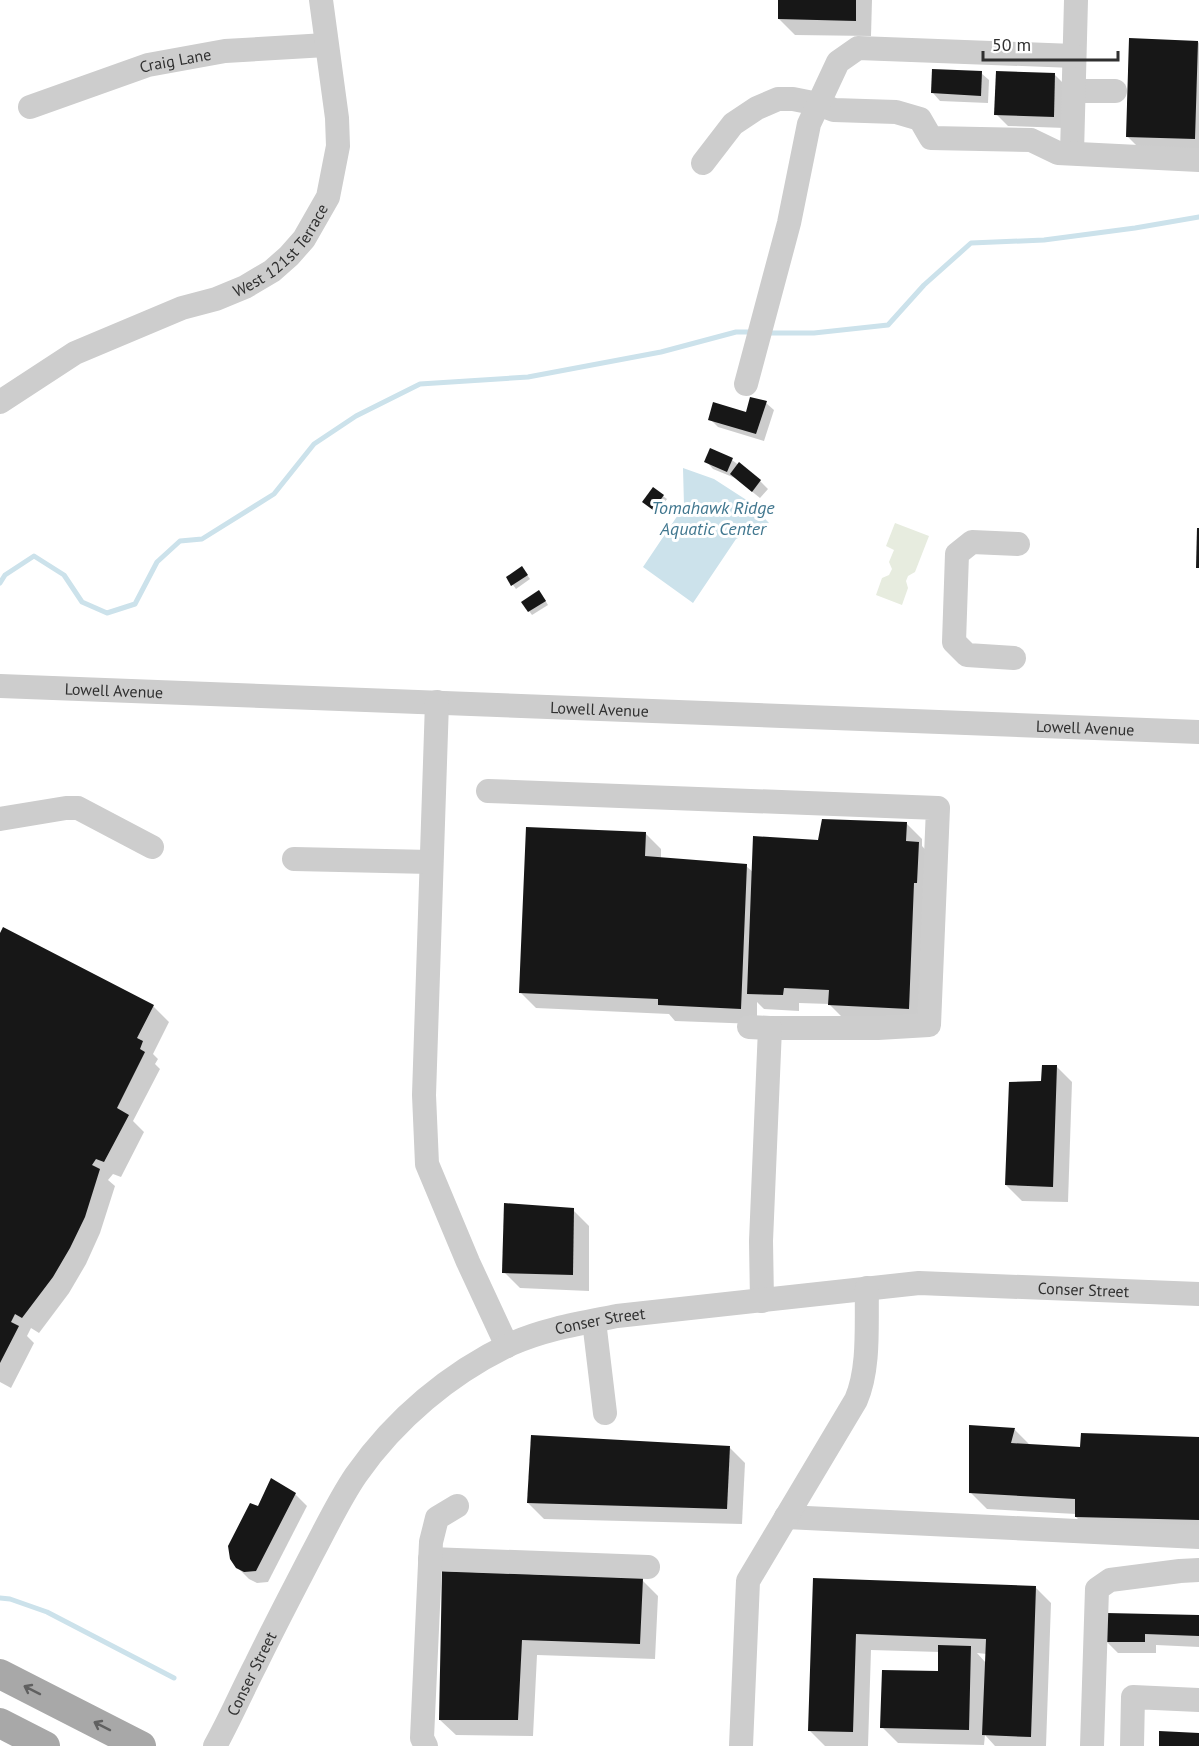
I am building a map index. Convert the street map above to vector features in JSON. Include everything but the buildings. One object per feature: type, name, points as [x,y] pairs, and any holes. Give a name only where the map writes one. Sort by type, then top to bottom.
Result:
[{"type":"main road","points":[[0,1674],[141,1746]]},
{"type":"main road","points":[[0,1723],[45,1746]]},
{"type":"street","name":"West 121st Terrace","points":[[0,402],[75,352],[182,308],[216,299],[245,287],[272,271],[290,256],[304,239],[328,197],[338,146],[337,118],[321,0]]},
{"type":"street","points":[[1072,153],[1076,0]]},
{"type":"street","name":"Craig Lane","points":[[30,107],[148,65],[225,51],[326,45]]},
{"type":"street","points":[[746,384],[789,223],[809,124],[838,62],[858,48],[1074,56]]},
{"type":"street","points":[[1074,91],[1115,91]]},
{"type":"street","points":[[703,163],[733,124],[757,108],[778,99],[793,99],[834,110],[896,112],[920,119],[931,138],[1031,140],[1058,153],[1199,160]]},
{"type":"street","points":[[1014,658],[967,655],[954,642],[957,554],[972,542],[1018,544]]},
{"type":"street","name":"Lowell Avenue","points":[[0,686],[1199,732]]},
{"type":"street","points":[[437,702],[424,1095],[428,1164],[468,1262],[507,1346]]},
{"type":"street","points":[[488,791],[938,808],[929,1025],[833,1029],[759,1028],[762,1301]]},
{"type":"street","points":[[0,819],[78,808],[152,846]]},
{"type":"street","points":[[294,860],[431,862]]},
{"type":"street","name":"Conser Street","points":[[215,1746],[275,1625],[355,1476],[418,1404],[453,1378],[507,1346],[544,1333],[617,1316],[919,1283],[1199,1294]]},
{"type":"street","points":[[741,1746],[748,1581],[861,1388],[867,1288]]},
{"type":"street","points":[[594,1321],[605,1413]]},
{"type":"street","points":[[426,1746],[422,1738],[431,1542],[437,1518],[456,1506]]},
{"type":"street","points":[[786,1516],[1199,1537]]},
{"type":"street","points":[[430,1559],[648,1567]]},
{"type":"street","points":[[1092,1746],[1096,1589],[1110,1580],[1179,1570],[1199,1570]]},
{"type":"street","points":[[1132,1746],[1133,1697],[1199,1700]]},
{"type":"shaded area","points":[[895,523],[929,536],[915,572],[908,576],[906,581],[908,588],[902,605],[876,595],[882,578],[889,575],[892,569],[889,562],[894,550],[886,546]]},
{"type":"water","name":"Tomahawk Ridge Aquatic Center","points":[[683,468],[714,479],[748,501],[769,523],[736,539],[693,603],[643,567],[684,506]]},
{"type":"waterway","points":[[766,333],[814,333],[888,325],[924,285],[971,243],[1044,240],[1199,217]]},
{"type":"waterway","points":[[0,583],[5,575],[34,556],[64,575],[82,602],[107,613],[135,604],[157,562],[180,541],[202,539],[274,494],[314,444],[356,416],[420,384],[528,377],[661,352],[736,332],[754,332]]},
{"type":"waterway","points":[[0,1598],[10,1599],[47,1612],[174,1678]]}]
